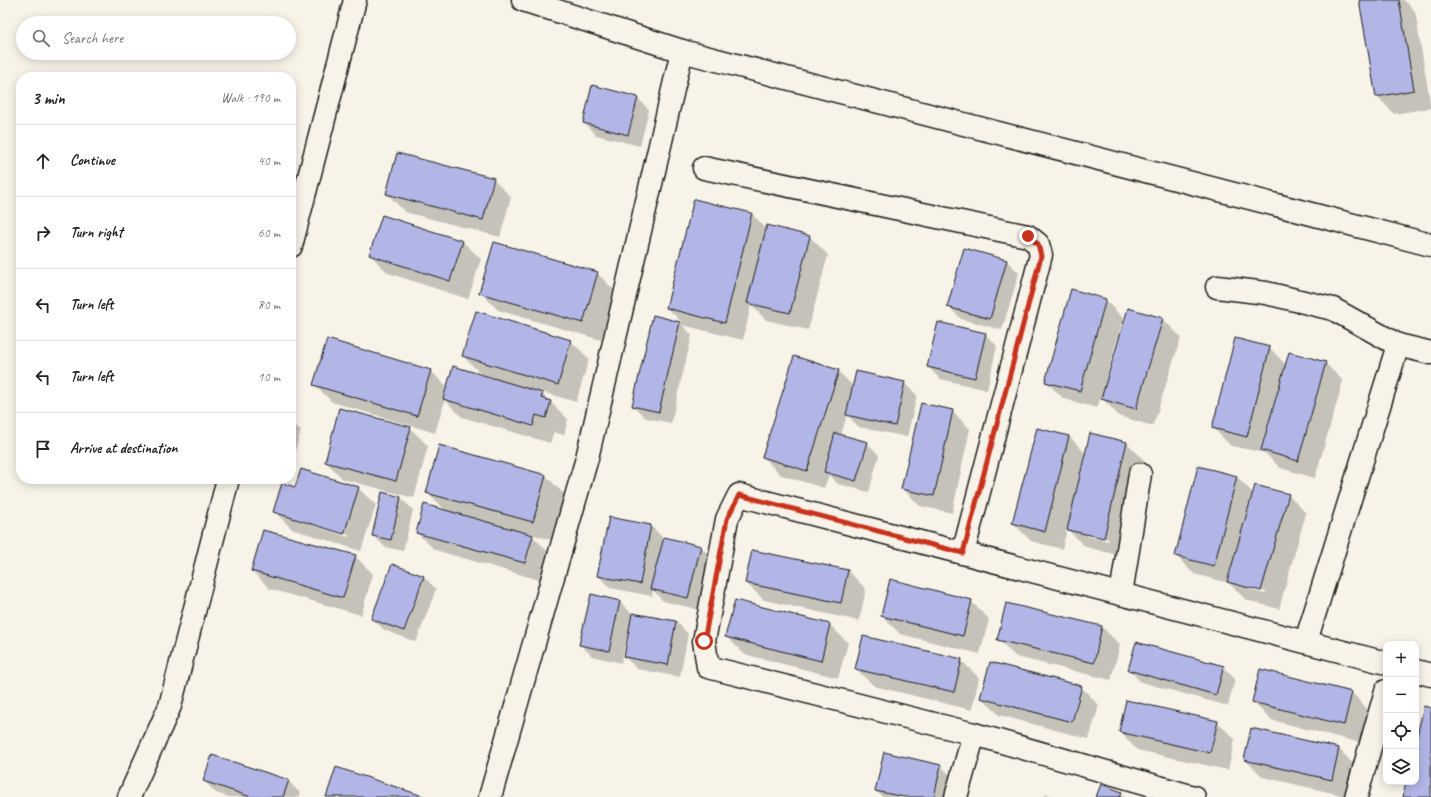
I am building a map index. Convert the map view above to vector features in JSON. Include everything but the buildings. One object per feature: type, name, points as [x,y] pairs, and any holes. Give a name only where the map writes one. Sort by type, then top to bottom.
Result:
[{"type":"street","points":[[296,227],[355,0]]},
{"type":"street","points":[[522,0],[682,51],[1431,245]]},
{"type":"street","points":[[490,797],[587,458],[682,51]]},
{"type":"street","points":[[704,168],[1028,236],[1038,244],[1041,256],[963,553]]},
{"type":"street","points":[[1217,286],[1266,293],[1333,309],[1398,345],[1431,353]]},
{"type":"street","points":[[1306,641],[1398,345]]},
{"type":"street","points":[[1122,594],[1140,474]]},
{"type":"street","points":[[129,797],[170,706],[227,484]]},
{"type":"street","points":[[1194,797],[974,734],[708,667],[704,641],[727,519],[739,495],[1383,662]]},
{"type":"street","points":[[1419,672],[1431,675]]},
{"type":"street","points":[[1356,797],[1383,702]]},
{"type":"street","points":[[956,797],[974,734]]},
{"type":"route","points":[[704,641],[727,519],[739,495],[963,553],[1041,256],[1038,244],[1028,236]]}]
